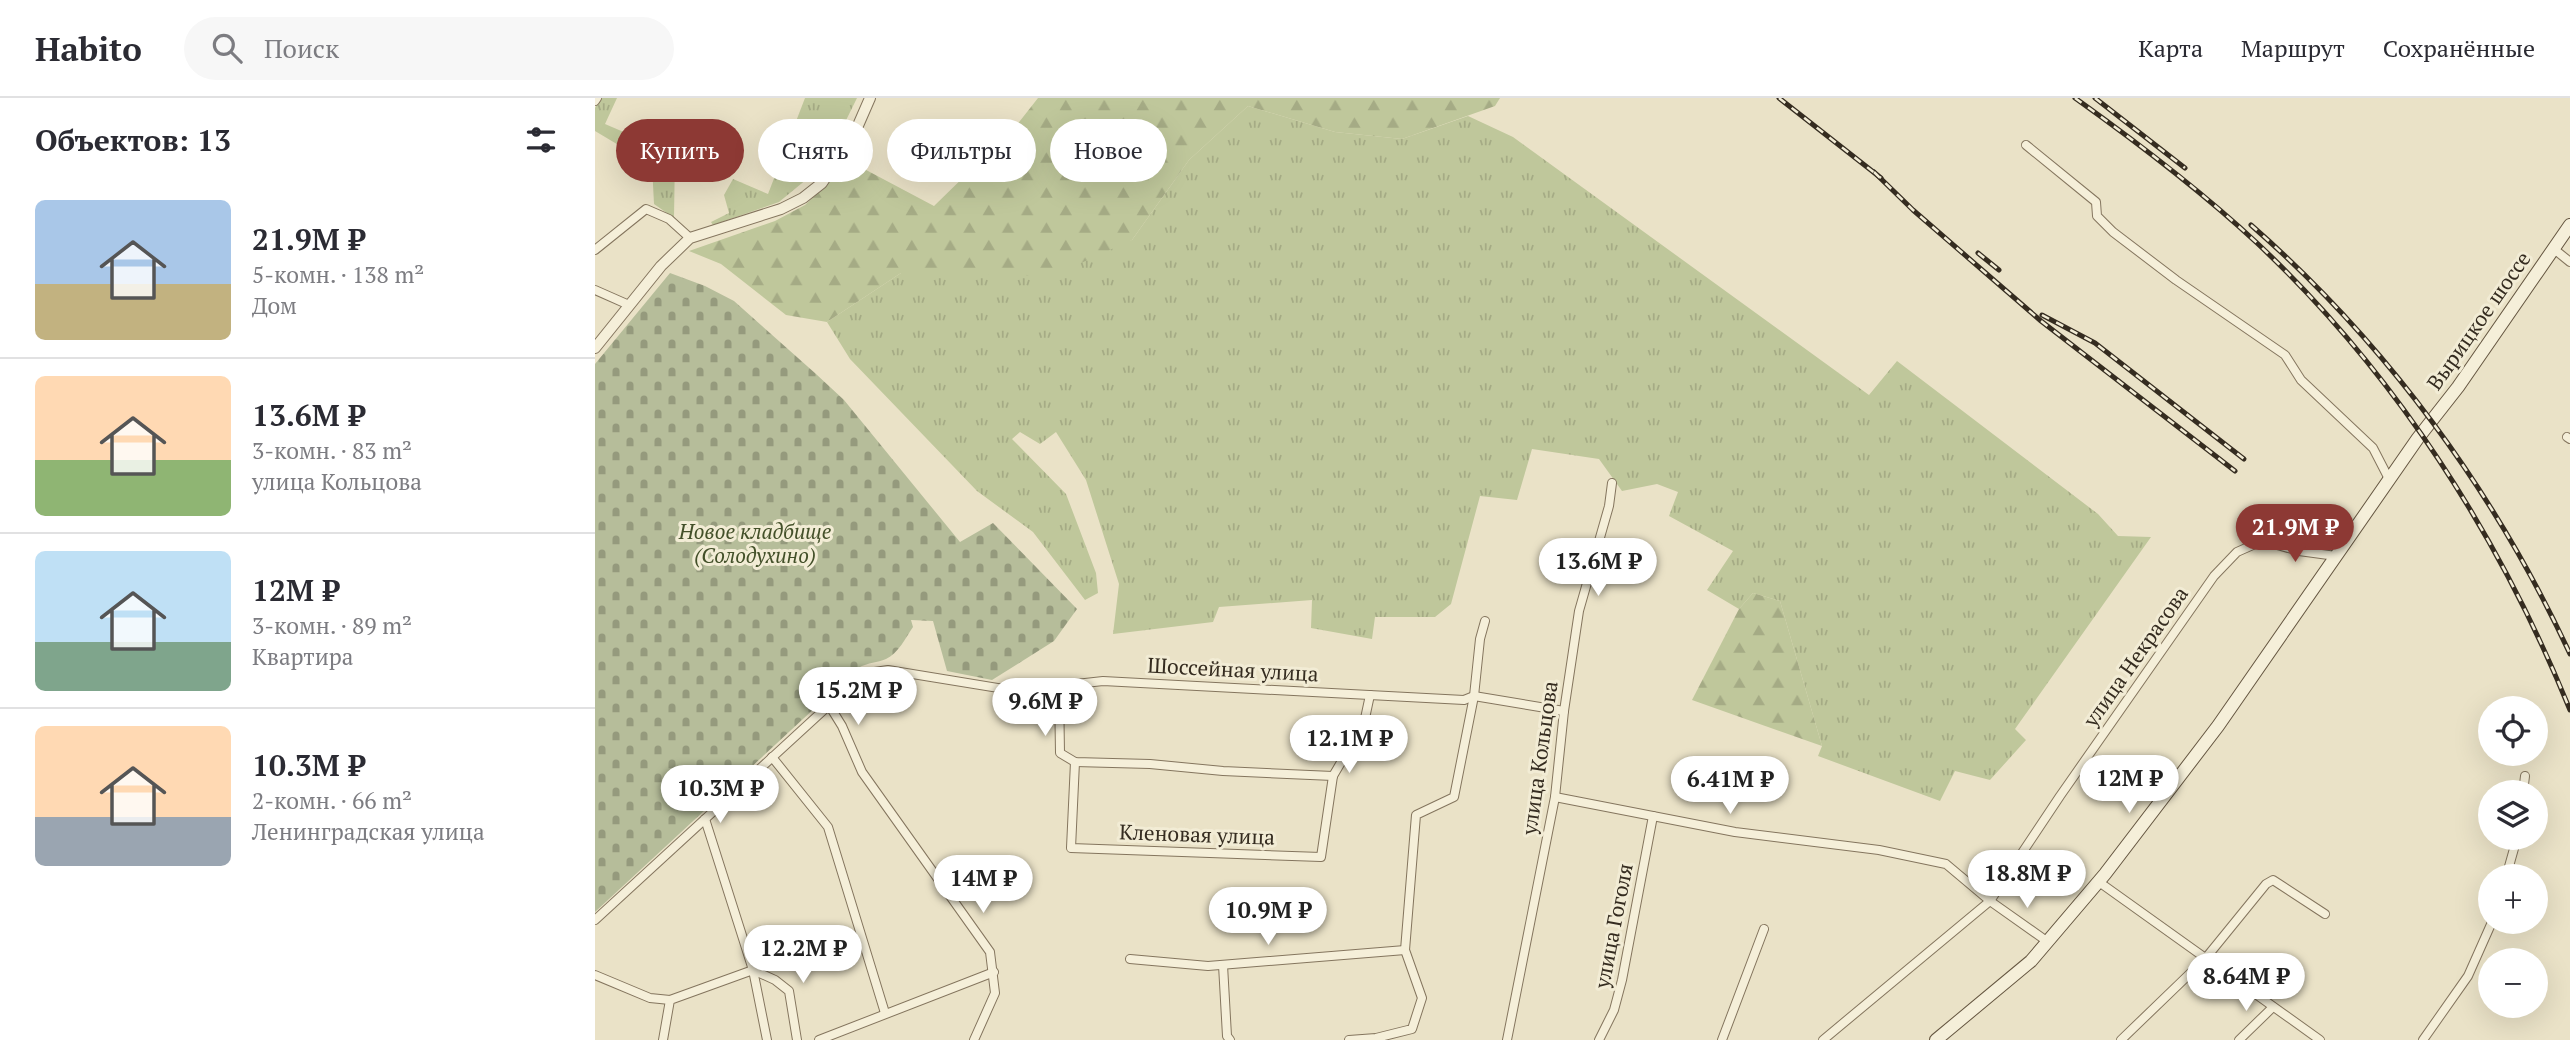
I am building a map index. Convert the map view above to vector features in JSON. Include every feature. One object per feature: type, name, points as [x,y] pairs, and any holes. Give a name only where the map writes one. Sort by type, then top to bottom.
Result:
[{"type":"main road","name":"Вырицкое шоссе","points":[[1937,1040],[2031,961],[2099,882],[2218,726],[2570,225]]},
{"type":"street","points":[[595,348],[661,266],[690,238],[781,209],[803,198],[822,183],[853,137],[870,98]]},
{"type":"street","points":[[2026,145],[2096,202],[2097,216],[2113,232],[2176,280],[2285,355],[2301,380],[2373,448],[2389,479]]},
{"type":"street","points":[[595,250],[646,209],[669,219],[690,238]]},
{"type":"street","points":[[2554,249],[2570,262]]},
{"type":"street","points":[[595,290],[629,305]]},
{"type":"street","name":"улица Кольцова","points":[[1507,1040],[1555,797],[1579,611],[1609,506],[1612,483]]},
{"type":"street","name":"улица Некрасова","points":[[1823,1040],[1990,901],[2214,576],[2237,552],[2255,544],[2270,543],[2299,551],[2336,556]]},
{"type":"street","points":[[1349,1040],[1376,1039],[1412,1029],[1422,998],[1405,950],[1416,815],[1454,797],[1474,696],[1480,639],[1485,621]]},
{"type":"street","name":"Шоссейная улица","points":[[595,920],[867,673],[888,670],[1035,694],[1076,684],[1103,681],[1464,701],[1474,696],[1564,711]]},
{"type":"street","points":[[1059,689],[1060,753],[1075,762],[1333,776],[1364,723],[1370,695]]},
{"type":"street","points":[[829,705],[842,726],[862,772],[990,952],[996,993],[974,1040]]},
{"type":"street","points":[[772,757],[828,827],[885,1013]]},
{"type":"street","name":"Кленовая улица","points":[[1075,762],[1071,848],[1321,858],[1333,776]]},
{"type":"street","points":[[2525,776],[2525,780]]},
{"type":"street","points":[[1555,797],[1735,832],[1879,850],[1946,864],[1990,901],[2048,942]]},
{"type":"street","name":"улица Гоголя","points":[[1599,1040],[1614,1010],[1622,980],[1653,816]]},
{"type":"street","points":[[705,819],[753,970],[767,1040]]},
{"type":"street","points":[[2121,1040],[2205,959],[2266,884],[2273,880],[2325,914]]},
{"type":"street","points":[[2099,882],[2320,1040]]},
{"type":"street","points":[[1722,1040],[1764,929]]},
{"type":"street","points":[[2423,1040],[2468,976],[2487,934]]},
{"type":"street","points":[[1130,959],[1223,965],[1405,950]]},
{"type":"street","points":[[1223,965],[1227,1036],[1230,1040]]},
{"type":"street","points":[[595,975],[650,998],[670,1000],[753,970],[775,980],[789,991],[797,1040]]},
{"type":"street","points":[[819,1040],[994,972]]},
{"type":"street","points":[[663,1040],[670,1000]]},
{"type":"street","points":[[2239,1040],[2273,1007]]},
{"type":"green space","points":[[600,98],[617,98],[605,124],[616,129],[616,144],[595,131],[595,108]]},
{"type":"green space","points":[[805,98],[857,98],[847,119],[797,119]]},
{"type":"green space","points":[[1038,98],[1500,98],[1495,106],[1402,139],[1335,132],[1248,106],[1189,160],[1132,240],[1052,276],[901,273],[827,322],[786,315],[721,264],[689,251],[775,221],[805,205],[830,182],[873,182],[873,174],[934,206],[959,182],[1036,182],[1036,119],[1022,119]]},
{"type":"green space","points":[[1248,106],[1335,132],[1402,139],[1468,116],[1513,137],[1869,395],[1897,361],[2098,514],[2118,536],[2151,537],[2015,729],[2026,740],[1990,780],[1955,771],[1940,801],[1818,756],[1822,746],[1780,601],[1753,593],[1739,609],[1707,590],[1733,551],[1669,516],[1678,492],[1657,484],[1622,491],[1599,459],[1532,449],[1517,500],[1480,496],[1451,604],[1435,617],[1375,617],[1372,639],[1311,628],[1312,600],[1219,607],[1213,622],[1113,634],[1119,584],[1086,480],[1056,432],[1040,444],[1020,432],[1012,439],[1066,494],[1096,573],[1098,593],[1085,600],[1033,532],[977,491],[850,359],[827,322],[901,273],[1132,240],[1189,160]]},
{"type":"green space","points":[[653,182],[675,182],[674,218],[654,204]]},
{"type":"green space","points":[[731,182],[740,182],[768,194],[773,182],[803,182],[779,202],[713,225],[711,222],[729,213],[724,195]]},
{"type":"green space","name":"Новое кладбище (Солодухино)","points":[[670,273],[705,286],[734,301],[816,374],[844,400],[960,542],[993,523],[1077,609],[1054,641],[992,680],[947,671],[933,621],[911,620],[913,627],[894,653],[886,659],[858,668],[595,912],[595,364]]},
{"type":"green space","points":[[1753,593],[1780,601],[1822,746],[1692,700],[1739,609]]},
{"type":"railway","points":[[1779,98],[1881,178]]},
{"type":"railway","points":[[2075,98],[2122,132],[2235,223],[2307,293],[2354,346],[2439,460],[2476,520],[2511,581],[2570,710]]},
{"type":"railway","points":[[2095,98],[2185,168]]},
{"type":"railway","points":[[1874,172],[1913,210],[2041,321],[2235,471]]},
{"type":"railway","points":[[2251,225],[2347,319],[2433,423],[2472,478],[2507,535],[2570,654]]},
{"type":"railway","points":[[1978,253],[1999,270]]},
{"type":"railway","points":[[2042,315],[2095,343],[2244,459]]}]
